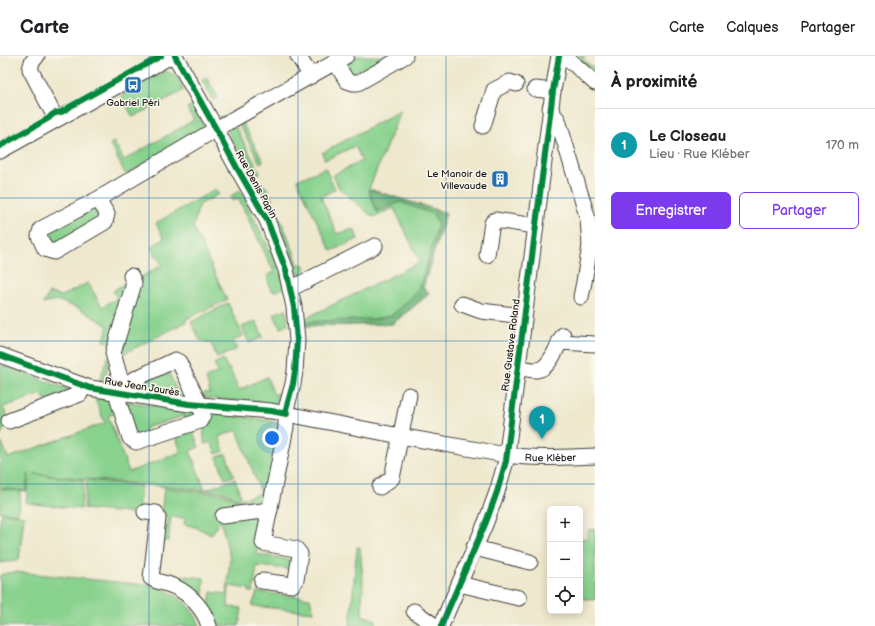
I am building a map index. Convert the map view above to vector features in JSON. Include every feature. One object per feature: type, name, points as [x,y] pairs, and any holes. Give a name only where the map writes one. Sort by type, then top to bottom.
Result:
[{"type":"street","points":[[0,151],[171,56]]},
{"type":"street","name":"Rue Denis Papin","points":[[175,56],[267,220],[286,270],[294,307],[298,340],[295,371],[286,409],[286,427],[262,543],[296,549],[300,554],[296,580],[292,584],[262,582]]},
{"type":"street","points":[[298,56],[311,76]]},
{"type":"street","points":[[98,199],[216,129],[340,59],[347,81],[353,84],[358,84],[405,56]]},
{"type":"street","points":[[564,56],[595,83]]},
{"type":"street","name":"Rue Gustave Roland","points":[[441,626],[486,522],[500,480],[506,455],[550,108],[553,91],[564,56]]},
{"type":"street","points":[[28,67],[56,119]]},
{"type":"street","points":[[484,126],[494,90],[510,82],[516,84]]},
{"type":"street","points":[[535,89],[553,91]]},
{"type":"street","points":[[550,108],[558,120],[588,218],[592,247],[580,297]]},
{"type":"street","points":[[487,255],[492,223],[494,220],[535,226]]},
{"type":"street","points":[[290,289],[375,246]]},
{"type":"street","points":[[121,389],[175,360],[179,362],[200,405],[203,415],[200,421],[136,442],[130,438],[118,400],[121,389],[113,353],[134,283],[131,276]]},
{"type":"street","points":[[462,304],[481,311],[524,316]]},
{"type":"street","points":[[517,368],[537,370],[543,368],[547,365],[561,339],[595,344]]},
{"type":"street","name":"Rue Jean Jaurès","points":[[0,355],[90,388],[121,389],[200,405],[271,411],[506,455]]},
{"type":"street","points":[[9,422],[80,394],[82,385]]},
{"type":"street","points":[[380,487],[392,478],[409,395]]},
{"type":"street","name":"Rue Kléber","points":[[506,455],[527,457],[595,456]]},
{"type":"street","points":[[223,516],[270,510]]},
{"type":"street","points":[[145,512],[156,514],[158,518],[151,578],[155,581],[175,587],[187,594],[203,613],[209,626]]},
{"type":"street","points":[[474,547],[530,562]]},
{"type":"street","points":[[459,584],[519,598]]},
{"type":"street","points":[[414,611],[435,626]]},
{"type":"green space","points":[[354,56],[397,56],[360,77],[349,76],[343,66],[345,61]]},
{"type":"green space","points":[[579,56],[585,56],[583,59],[595,69],[595,73],[579,59]]},
{"type":"green space","points":[[165,71],[177,76],[184,90],[133,117],[121,96]]},
{"type":"green space","points":[[206,77],[218,97],[213,100],[202,80]]},
{"type":"green space","points":[[193,105],[205,128],[126,175],[110,144],[114,142],[124,160],[194,120],[187,108]]},
{"type":"green space","points":[[401,110],[369,189],[446,213],[423,287],[429,294],[392,324],[305,326],[304,319],[420,262],[394,208],[373,217],[339,188],[333,175],[362,161],[355,146],[325,160],[322,153]]},
{"type":"green space","points":[[242,122],[263,161],[260,163],[239,124]]},
{"type":"green space","points":[[235,126],[260,173],[251,175],[227,130]]},
{"type":"green space","points":[[325,168],[335,189],[321,197],[337,234],[354,229],[358,239],[331,251],[297,180]]},
{"type":"green space","points":[[263,185],[267,188],[298,264],[304,265],[306,269],[303,273],[298,273],[284,236],[259,188]]},
{"type":"green space","points":[[215,189],[219,194],[199,205],[193,227],[227,300],[186,319],[186,322],[121,355],[118,352],[138,280],[162,265],[151,247],[164,239],[156,223]]},
{"type":"green space","points":[[369,189],[446,213],[423,287],[429,294],[392,324],[305,326],[304,322],[372,319],[392,315],[411,298],[418,289],[427,264],[438,223],[433,214],[400,202],[377,212]]},
{"type":"green space","points":[[240,190],[280,271],[284,288],[277,291],[272,291],[270,288],[267,276],[274,272],[238,198],[232,201],[231,196]]},
{"type":"green space","points":[[94,206],[102,219],[48,247],[45,230]]},
{"type":"green space","points":[[127,282],[111,343],[104,341],[108,326],[80,309],[57,300],[43,304],[49,293],[62,296],[88,283],[102,307],[117,298],[113,291]]},
{"type":"green space","points":[[228,303],[243,336],[233,341],[237,349],[217,358],[211,343],[200,340],[191,322]]},
{"type":"green space","points":[[286,309],[288,325],[280,328],[274,314]]},
{"type":"green space","points":[[256,321],[263,337],[249,343],[242,327]]},
{"type":"green space","points":[[108,356],[109,363],[103,383],[99,382]]},
{"type":"green space","points":[[223,359],[228,369],[229,368],[239,390],[267,377],[274,395],[279,394],[275,404],[205,398],[204,393],[210,393],[206,378],[218,372],[214,364]]},
{"type":"green space","points":[[2,365],[71,391],[46,401],[42,394],[3,407],[9,420],[0,436],[0,371]]},
{"type":"green space","points":[[168,371],[176,389],[176,393],[129,387]]},
{"type":"green space","points":[[94,397],[116,400],[119,412],[108,416],[129,472],[181,452],[175,434],[191,427],[199,447],[190,451],[205,490],[235,479],[241,497],[237,498],[224,492],[34,474],[84,480],[81,509],[26,503],[29,474],[26,491],[0,488],[0,446],[2,443],[8,458],[105,423]]},
{"type":"green space","points":[[123,401],[201,412],[187,423],[184,416],[145,428],[148,436],[135,440]]},
{"type":"green space","points":[[217,413],[279,422],[281,425],[263,507],[250,504],[249,508],[262,520],[257,554],[291,560],[293,553],[289,577],[290,569],[257,566],[253,592],[249,592],[249,589],[229,586],[228,607],[242,608],[239,626],[212,626],[209,605],[211,592],[227,594],[230,558],[221,522],[218,522],[211,535],[198,528],[184,524],[185,518],[171,517],[168,541],[163,541],[159,573],[204,578],[203,599],[195,598],[155,577],[159,539],[167,519],[167,516],[161,516],[164,488],[224,494],[239,500],[261,493],[237,430],[219,437],[224,451],[216,454],[211,442],[205,444],[205,426],[209,419]]},
{"type":"green space","points":[[226,454],[234,476],[225,479],[217,457]]},
{"type":"green space","points":[[87,480],[141,486],[138,514],[84,509]]},
{"type":"green space","points":[[0,489],[21,491],[18,514],[0,512]]},
{"type":"green space","points":[[2,513],[24,516],[19,560],[0,563],[0,517],[2,516]]},
{"type":"green space","points":[[589,529],[595,530],[595,600],[583,598],[583,538],[587,539]]},
{"type":"green space","points":[[357,547],[360,547],[363,581],[362,615],[376,620],[374,626],[350,626]]},
{"type":"green space","points":[[16,572],[156,586],[183,601],[193,612],[200,626],[0,626],[0,575]]},
{"type":"green space","points":[[257,592],[310,598],[313,612],[252,606]]},
{"type":"tram line","points":[[438,626],[461,584],[487,523],[499,492],[508,461],[558,68],[561,56]]},
{"type":"cycle path","points":[[0,146],[49,118],[53,114],[63,111],[161,56]]},
{"type":"cycle path","points":[[0,355],[90,388],[189,404],[271,411],[287,414],[286,409],[295,371],[297,340],[294,307],[286,270],[267,220],[175,56]]},
{"type":"cycle path","points":[[441,626],[486,522],[506,461],[553,91],[559,56]]},
{"type":"place","name":"Gabriel Péri","points":[[133,85]]},
{"type":"place","name":"Le Manoir de Villevaude","points":[[500,179]]},
{"type":"place","name":"Le Closeau","points":[[542,439]]}]
